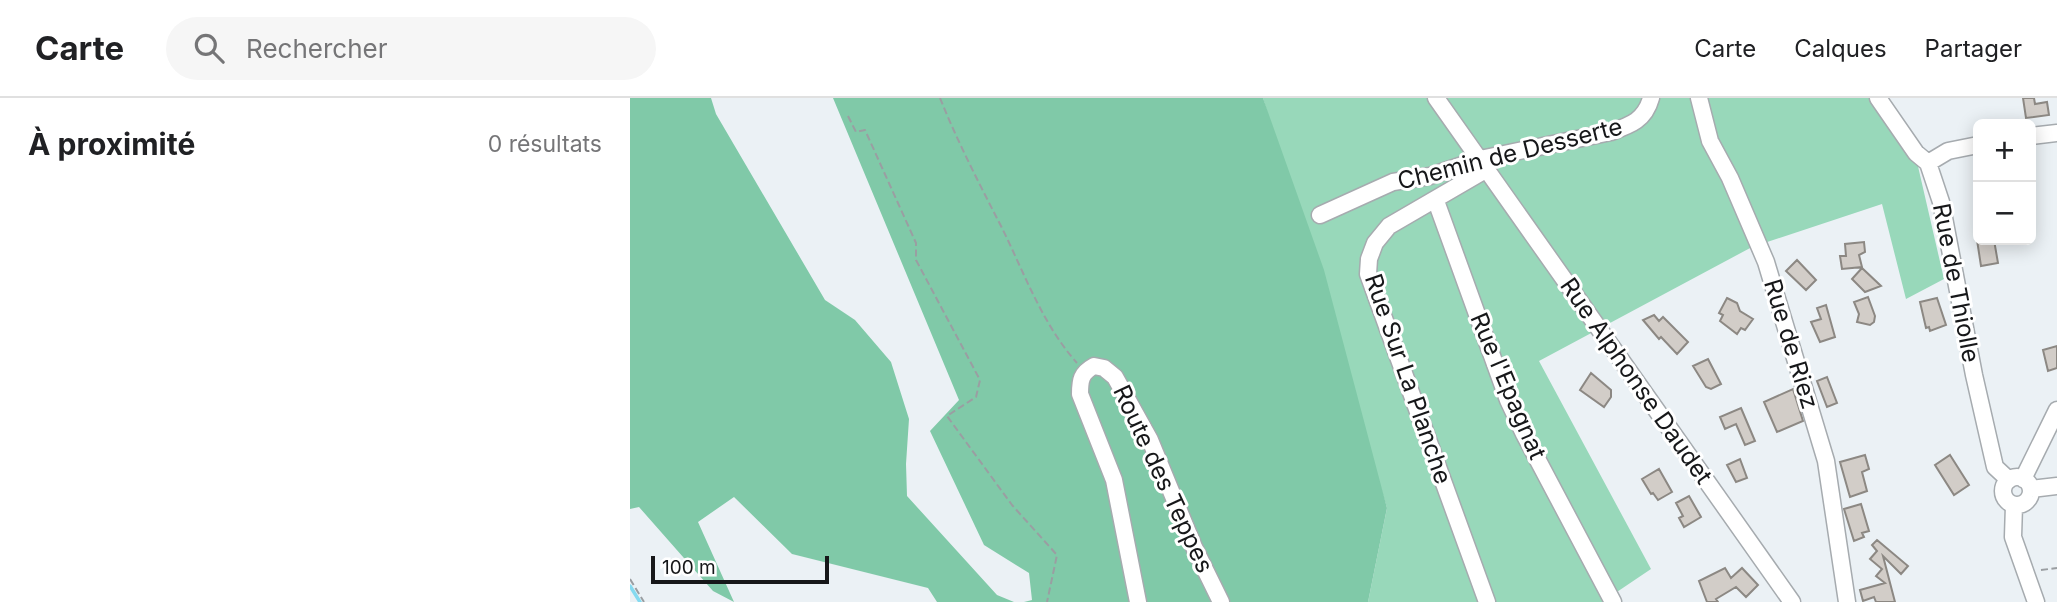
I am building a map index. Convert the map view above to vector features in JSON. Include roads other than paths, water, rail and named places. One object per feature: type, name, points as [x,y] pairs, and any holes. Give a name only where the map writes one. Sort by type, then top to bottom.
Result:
[{"type":"street","name":"Rue Alphonse Daudet","points":[[1436,98],[1792,602]]},
{"type":"street","name":"Chemin de Desserte","points":[[1320,215],[1393,182],[1483,164],[1611,132],[1629,125],[1647,112],[1651,98]]},
{"type":"street","name":"Rue de Riez","points":[[1699,98],[1710,141],[1730,178],[1766,262],[1826,461],[1847,602]]},
{"type":"street","name":"Rue de Thiolle","points":[[1878,98],[1916,153],[1928,163],[1941,202],[1974,375],[1995,467],[2021,482]]},
{"type":"street","points":[[2036,135],[2057,133]]},
{"type":"street","points":[[1928,163],[1948,151],[1973,146]]},
{"type":"street","name":"Rue Sur La Planche","points":[[1483,164],[1436,201],[1389,226],[1375,243],[1369,259],[1368,274],[1487,602]]},
{"type":"street","name":"Rue l'Epagnat","points":[[1436,201],[1513,411],[1613,602]]},
{"type":"street","name":"Route des Teppes","points":[[1138,602],[1114,480],[1080,394],[1080,381],[1084,371],[1094,366],[1115,377],[1150,440],[1194,547],[1221,602]]},
{"type":"street","points":[[2021,482],[2027,502],[2014,505],[2006,501],[2003,492],[2021,482],[2057,410]]},
{"type":"street","points":[[2021,482],[2057,486]]},
{"type":"street","points":[[2014,505],[2013,537],[2036,602]]},
{"type":"waterway","points":[[630,586],[640,602]]}]
